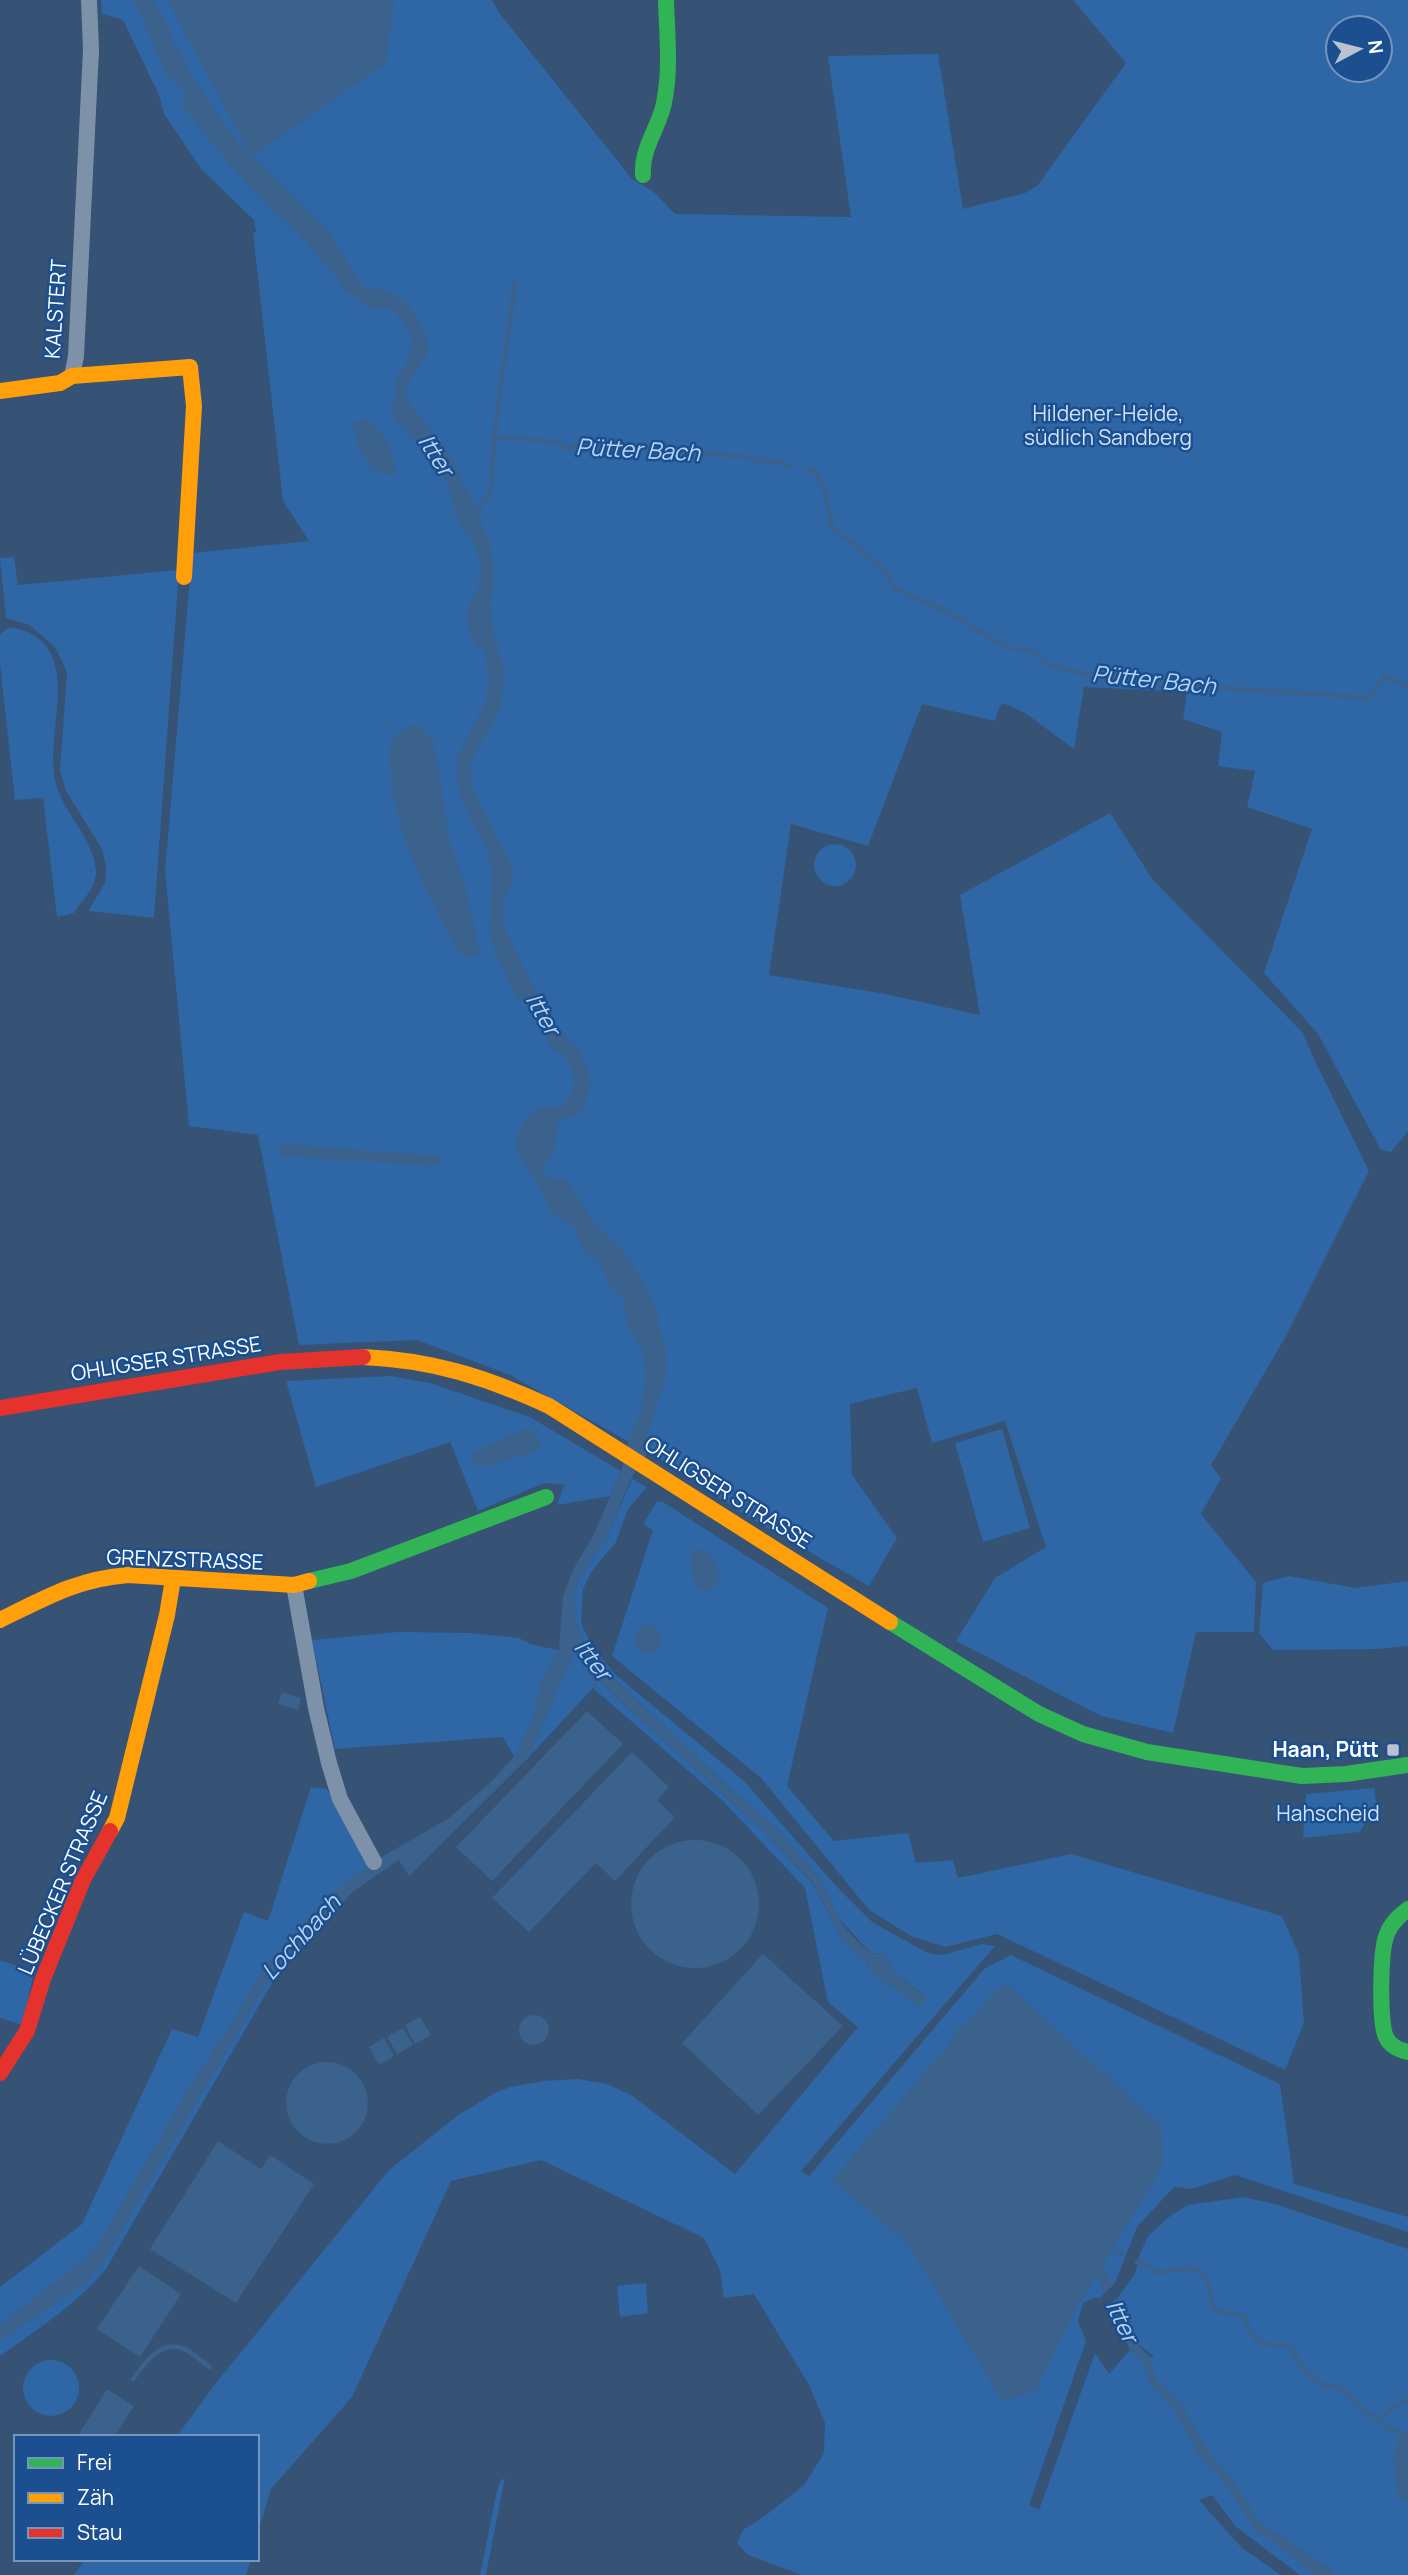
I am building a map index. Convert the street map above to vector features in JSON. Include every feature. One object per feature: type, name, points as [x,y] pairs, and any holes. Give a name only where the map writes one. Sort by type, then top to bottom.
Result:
[{"type":"street","name":"KALSTERT","points":[[89,0],[90,50],[76,356],[72,376],[190,367],[194,406],[184,577]]},
{"type":"street","points":[[643,175],[644,153],[662,113],[667,71],[666,0]]},
{"type":"street","points":[[0,391],[60,383],[72,376]]},
{"type":"street","name":"OHLIGSER STRASSE","points":[[0,1408],[259,1364],[365,1356],[429,1363],[496,1382],[549,1406],[995,1688],[1039,1714],[1083,1734],[1147,1752],[1302,1776],[1346,1774],[1408,1765]]},
{"type":"street","name":"GRENZSTRASSE","points":[[0,1620],[86,1580],[128,1576],[294,1585],[351,1571],[546,1497]]},
{"type":"street","name":"LÜBECKER STRASSE","points":[[0,2073],[27,2031],[43,1979],[83,1880],[117,1818],[167,1615],[173,1579]]},
{"type":"street","points":[[294,1585],[316,1708],[329,1763],[340,1799],[374,1862]]},
{"type":"street","points":[[1403,2050],[1385,2036],[1383,2028],[1385,1940],[1394,1920],[1408,1909]]},
{"type":"green space","name":"Hildener-Heide, südlich Sandberg","points":[[101,0],[492,0],[500,14],[632,179],[654,192],[675,214],[851,217],[828,56],[938,54],[963,209],[1025,193],[1037,186],[1126,63],[1073,0],[1408,0],[1408,1131],[1391,1152],[1381,1150],[1318,1034],[1264,973],[1312,829],[1247,807],[1255,771],[1218,766],[1222,732],[1183,719],[1187,692],[1084,687],[1074,749],[1025,713],[1004,703],[1000,706],[995,721],[922,704],[868,846],[791,824],[769,975],[886,994],[980,1015],[960,895],[1110,813],[1153,880],[1303,1033],[1369,1171],[1286,1336],[1211,1465],[1221,1478],[1201,1514],[1256,1582],[1254,1632],[1196,1632],[1173,1733],[1101,1716],[956,1641],[995,1578],[1046,1547],[1005,1421],[932,1443],[917,1388],[850,1404],[852,1475],[897,1538],[869,1586],[750,1518],[661,1460],[510,1375],[417,1340],[299,1345],[258,1135],[189,1126],[165,871],[192,553],[309,541],[283,501],[253,233],[256,232],[254,220],[202,170],[164,114],[159,95],[123,20],[102,14]]},
{"type":"green space","points":[[14,557],[18,585],[179,570],[154,918],[88,911],[105,883],[106,866],[102,849],[66,791],[60,770],[67,672],[55,647],[29,625],[6,618],[0,558]]},
{"type":"green space","points":[[10,627],[34,635],[49,650],[56,669],[58,691],[53,763],[56,784],[65,806],[85,837],[96,871],[92,888],[74,913],[57,917],[43,798],[15,800],[0,664],[0,634]]},
{"type":"green space","points":[[835,844],[850,850],[856,865],[850,880],[835,886],[820,880],[814,865],[820,850]]},
{"type":"green space","points":[[390,1376],[430,1383],[530,1417],[621,1471],[610,1496],[557,1505],[564,1485],[544,1483],[478,1511],[450,1442],[316,1487],[286,1381]]},
{"type":"green space","points":[[1002,1429],[1030,1528],[983,1542],[955,1443]]},
{"type":"green space","points":[[632,1479],[647,1487],[628,1509],[616,1542],[592,1571],[583,1589],[581,1623],[593,1648],[616,1675],[744,1781],[837,1887],[872,1922],[928,1953],[942,1955],[982,1944],[995,1946],[801,2171],[809,2176],[985,1968],[1011,1955],[1280,2084],[1294,2184],[1408,2217],[1408,2232],[1235,2175],[1191,2189],[1174,2187],[1137,2227],[1115,2283],[1100,2298],[1083,2303],[1078,2321],[1086,2341],[1029,2505],[1039,2510],[1095,2353],[1109,2374],[1130,2350],[1142,2361],[1154,2356],[1136,2343],[1116,2300],[1135,2274],[1140,2253],[1149,2235],[1188,2205],[1243,2197],[1275,2204],[1408,2249],[1408,2575],[1300,2575],[1235,2526],[1212,2495],[1199,2500],[1242,2548],[1281,2575],[802,2575],[748,2555],[737,2543],[743,2530],[804,2485],[824,2453],[825,2423],[809,2385],[754,2294],[724,2298],[720,2270],[704,2238],[541,2160],[451,2181],[352,2397],[271,2489],[259,2529],[259,2435],[177,2435],[216,2383],[389,2170],[457,2116],[493,2094],[510,2087],[543,2081],[578,2079],[607,2084],[631,2095],[735,2174],[858,2027],[828,2002],[805,1888],[723,1801],[593,1688],[529,1757],[409,1876],[399,1860],[386,1868],[380,1858],[449,1818],[488,1785],[514,1757],[503,1737],[335,1749],[312,1640],[398,1632],[470,1633],[519,1638],[533,1645],[574,1653],[621,1702],[760,1828],[812,1883],[845,1944],[865,1960],[869,1969],[884,1983],[893,1986],[919,2006],[926,1997],[891,1969],[890,1962],[879,1953],[871,1953],[838,1918],[819,1877],[778,1830],[604,1669],[582,1638],[576,1622],[573,1597],[581,1575],[608,1535]]},
{"type":"green space","points":[[657,1501],[663,1502],[828,1608],[787,1786],[834,1841],[908,1833],[916,1863],[953,1860],[958,1878],[1071,1854],[1282,1916],[1299,1955],[1304,2023],[1285,2070],[997,1934],[945,1947],[911,1936],[869,1910],[761,1778],[612,1656],[653,1530],[643,1524]]},
{"type":"green space","points":[[1289,1576],[1355,1588],[1408,1581],[1408,1646],[1379,1649],[1273,1650],[1259,1633],[1263,1583]]},
{"type":"green space","points":[[311,1787],[327,1789],[374,1877],[352,1892],[278,1973],[106,2269],[69,2305],[0,2356],[0,2287],[82,2224],[172,2029],[198,2037],[244,1912],[268,1921]]},
{"type":"green space","name":"Hahscheid","points":[[1374,1788],[1379,1820],[1366,1821],[1360,1832],[1303,1838],[1306,1794]]},
{"type":"green space","points":[[0,1960],[34,1972],[23,2025],[0,2018]]},
{"type":"green space","points":[[646,2283],[648,2313],[620,2317],[617,2286]]},
{"type":"green space","points":[[51,2360],[62,2362],[71,2368],[77,2377],[77,2399],[71,2408],[62,2414],[51,2416],[40,2414],[31,2408],[25,2399],[23,2388],[25,2377],[31,2368],[40,2362]]},
{"type":"green space","points":[[505,2477],[486,2575],[480,2575],[496,2495],[500,2482]]},
{"type":"green space","points":[[84,2561],[250,2561],[246,2575],[74,2575]]},
{"type":"water","points":[[134,0],[154,0],[170,29],[173,45],[182,53],[188,70],[241,147],[250,154],[167,0],[394,0],[386,63],[252,156],[329,232],[362,286],[402,299],[418,319],[430,350],[405,388],[407,399],[450,456],[479,517],[494,562],[490,603],[494,634],[504,666],[501,704],[494,723],[471,763],[471,784],[510,862],[514,880],[502,902],[504,927],[538,996],[562,1034],[577,1048],[587,1066],[591,1086],[584,1106],[574,1117],[565,1117],[556,1125],[556,1145],[542,1169],[549,1179],[568,1179],[594,1224],[624,1252],[657,1310],[666,1350],[666,1374],[648,1434],[649,1450],[631,1479],[608,1535],[581,1575],[573,1597],[576,1622],[582,1638],[604,1669],[778,1830],[819,1877],[838,1918],[852,1936],[871,1953],[883,1954],[890,1962],[891,1969],[927,1998],[919,2007],[869,1969],[865,1960],[845,1944],[812,1882],[760,1828],[621,1702],[574,1653],[529,1757],[409,1876],[399,1860],[352,1892],[329,1912],[276,1968],[103,2263],[82,2286],[0,2341],[0,2324],[93,2253],[195,2077],[230,2026],[264,1966],[323,1901],[368,1866],[449,1818],[488,1785],[514,1757],[532,1720],[543,1676],[559,1650],[563,1596],[621,1471],[629,1439],[641,1412],[646,1377],[642,1352],[627,1323],[624,1301],[609,1286],[602,1266],[583,1250],[574,1227],[551,1213],[515,1147],[522,1126],[532,1112],[541,1107],[557,1107],[569,1098],[573,1077],[565,1056],[550,1048],[537,1015],[517,997],[490,938],[491,866],[487,849],[465,809],[458,787],[457,758],[484,705],[490,681],[484,651],[471,637],[467,618],[469,605],[478,589],[481,569],[477,551],[459,524],[448,484],[432,458],[394,417],[391,407],[397,377],[407,362],[412,338],[390,307],[368,307],[343,288],[325,263],[286,220],[274,212],[223,157],[183,107],[184,92],[167,76]]},
{"type":"water","points":[[367,419],[386,443],[396,472],[389,475],[372,469],[359,448],[353,423]]},
{"type":"water","points":[[411,725],[422,727],[432,740],[437,758],[449,839],[466,889],[480,953],[469,958],[458,953],[436,910],[407,844],[394,799],[390,761],[392,741]]},
{"type":"water","points":[[283,1144],[436,1156],[441,1161],[436,1166],[283,1156],[277,1148]]},
{"type":"water","points":[[530,1427],[540,1440],[539,1450],[490,1466],[474,1466],[472,1453]]},
{"type":"water","points":[[700,1549],[714,1558],[718,1568],[718,1585],[711,1590],[698,1588],[691,1575],[691,1553]]},
{"type":"water","points":[[648,1625],[658,1629],[662,1639],[658,1649],[648,1653],[638,1649],[634,1639],[638,1629]]},
{"type":"water","points":[[282,1692],[301,1698],[298,1710],[278,1704]]},
{"type":"water","points":[[587,1711],[623,1744],[492,1881],[456,1847]]},
{"type":"water","points":[[632,1752],[669,1787],[657,1800],[675,1817],[615,1881],[596,1863],[529,1932],[492,1898]]},
{"type":"water","points":[[695,1840],[719,1845],[740,1859],[754,1880],[759,1904],[754,1928],[740,1949],[719,1963],[695,1968],[671,1963],[650,1949],[636,1928],[631,1904],[636,1880],[650,1859],[671,1845]]},
{"type":"water","points":[[763,1954],[843,2026],[758,2115],[682,2043]]},
{"type":"water","name":"Itter","points":[[1008,1985],[1161,2126],[1163,2166],[1102,2267],[1111,2280],[1119,2308],[1136,2343],[1150,2357],[1156,2380],[1183,2407],[1207,2449],[1237,2486],[1259,2522],[1331,2568],[1334,2575],[1314,2575],[1267,2537],[1258,2534],[1218,2474],[1199,2456],[1178,2415],[1149,2383],[1142,2361],[1130,2350],[1096,2277],[1079,2304],[1036,2390],[1002,2401],[908,2244],[832,2180],[954,2038],[952,2035],[960,2025],[964,2027],[998,1987]]},
{"type":"water","points":[[534,2015],[540,2016],[548,2024],[548,2036],[540,2044],[534,2045],[528,2044],[520,2036],[519,2030],[520,2024],[528,2016]]},
{"type":"water","points":[[420,2017],[431,2035],[415,2044],[405,2025]]},
{"type":"water","points":[[403,2028],[413,2045],[397,2054],[387,2037]]},
{"type":"water","points":[[384,2038],[394,2056],[379,2065],[369,2047]]},
{"type":"water","points":[[327,2062],[343,2065],[356,2074],[365,2087],[368,2103],[365,2119],[356,2132],[343,2141],[327,2144],[311,2141],[298,2132],[289,2119],[286,2103],[289,2087],[298,2074],[311,2065]]},
{"type":"water","points":[[218,2141],[261,2169],[270,2155],[314,2184],[236,2303],[150,2249]]},
{"type":"water","points":[[139,2266],[181,2294],[140,2357],[97,2329]]},
{"type":"water","points":[[107,2389],[134,2406],[115,2435],[78,2435]]},
{"type":"water","points":[[1408,2430],[1408,2498],[1399,2501],[1395,2453],[1397,2444]]},
{"type":"pier","points":[[1115,2283],[1118,2295],[1107,2309],[1102,2296]]},
{"type":"waterway","points":[[494,437],[515,282]]},
{"type":"waterway","name":"Pütter Bach","points":[[469,506],[480,508],[491,489],[494,437],[560,442],[562,447],[572,449],[575,444],[748,457],[756,461],[773,461],[791,466]]},
{"type":"waterway","name":"Pütter Bach","points":[[808,469],[815,471],[824,489],[832,527],[885,570],[895,589],[942,609],[1008,648],[1033,651],[1047,664],[1108,680],[1370,698],[1384,676],[1408,686]]},
{"type":"waterway","name":"Itter","points":[[595,1668],[595,1684]]},
{"type":"waterway","points":[[1108,2248],[1123,2254]]},
{"type":"waterway","points":[[1137,2262],[1149,2266],[1157,2273],[1182,2268],[1196,2270],[1207,2280],[1216,2311],[1246,2316],[1248,2329],[1259,2343],[1290,2346],[1312,2378],[1348,2393],[1355,2404],[1394,2431],[1403,2434]]},
{"type":"waterway","points":[[133,2379],[153,2355],[174,2346],[185,2349],[210,2367]]},
{"type":"waterway","points":[[1377,2419],[1408,2398]]},
{"type":"traffic: fast","points":[[643,175],[647,147],[662,112],[666,90],[666,0]]},
{"type":"traffic: fast","points":[[309,1581],[351,1571],[546,1497]]},
{"type":"traffic: fast","points":[[890,1622],[1039,1714],[1083,1734],[1147,1752],[1302,1776],[1346,1774],[1408,1765]]},
{"type":"traffic: fast","points":[[1408,1909],[1396,1920],[1387,1934],[1381,1986],[1386,2037],[1395,2047],[1408,2052]]},
{"type":"traffic: slow","points":[[0,391],[60,383],[72,376],[190,367],[194,406],[184,577]]},
{"type":"traffic: slow","points":[[363,1357],[436,1366],[481,1379],[549,1406],[890,1622]]},
{"type":"traffic: slow","points":[[0,1620],[77,1585],[110,1577],[128,1575],[294,1585],[309,1581]]},
{"type":"traffic: slow","points":[[110,1831],[117,1818],[167,1615],[173,1579]]},
{"type":"traffic: jam","points":[[0,1408],[280,1362],[363,1357]]},
{"type":"traffic: jam","points":[[0,2073],[27,2031],[43,1979],[83,1880],[110,1831]]},
{"type":"place","name":"Haan, Pütt","points":[[1393,1750]]},
{"type":"water label","name":"Lochbach","points":[[301,1937]]}]
